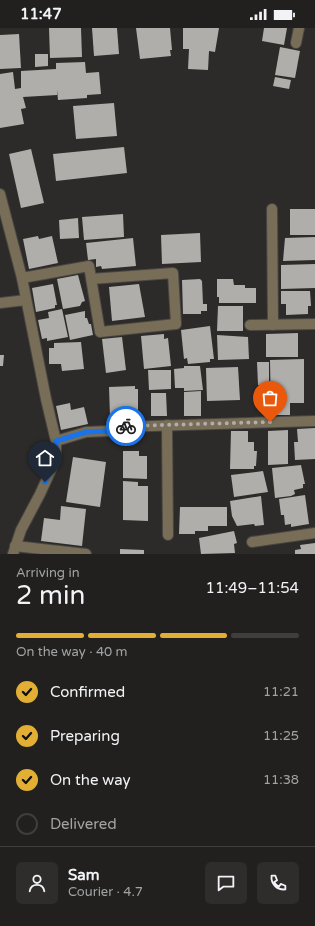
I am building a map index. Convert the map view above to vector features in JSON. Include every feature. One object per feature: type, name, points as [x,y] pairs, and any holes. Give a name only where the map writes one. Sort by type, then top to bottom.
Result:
[{"type":"street","points":[[296,43],[299,28]]},
{"type":"street","points":[[0,194],[22,278],[56,441],[56,459],[21,530],[14,550],[86,554]]},
{"type":"street","points":[[272,209],[273,325]]},
{"type":"street","points":[[22,278],[89,266],[91,280],[100,332],[176,324],[173,273],[91,280]]},
{"type":"street","points":[[0,303],[26,300]]},
{"type":"street","points":[[250,325],[315,324]]},
{"type":"street","points":[[56,441],[86,432],[108,431],[119,427],[315,421]]},
{"type":"street","points":[[167,425],[168,535]]},
{"type":"street","points":[[252,542],[315,533]]},
{"type":"building","points":[[49,28],[81,28],[82,57],[50,58]]},
{"type":"building","points":[[92,28],[117,28],[119,54],[94,56]]},
{"type":"building","points":[[136,28],[170,28],[172,50],[170,50],[171,56],[140,59]]},
{"type":"building","points":[[183,28],[219,28],[215,52],[209,51],[208,70],[188,69],[189,49],[183,49]]},
{"type":"building","points":[[264,28],[287,28],[284,45],[262,41]]},
{"type":"building","points":[[19,34],[21,68],[0,69],[0,35]]},
{"type":"building","points":[[280,47],[300,51],[295,78],[275,75]]},
{"type":"building","points":[[35,54],[48,54],[48,66],[35,67]]},
{"type":"building","points":[[85,62],[86,73],[99,72],[101,94],[87,95],[87,98],[58,100],[57,90],[57,95],[23,97],[26,108],[21,109],[24,124],[0,128],[0,74],[13,72],[15,89],[21,88],[21,71],[56,69],[56,63]]},
{"type":"building","points":[[275,77],[291,80],[289,89],[273,86]]},
{"type":"building","points":[[114,103],[117,136],[76,139],[73,106]]},
{"type":"building","points":[[124,147],[127,173],[56,181],[53,154]]},
{"type":"building","points":[[31,149],[44,203],[21,208],[9,154]]},
{"type":"building","points":[[290,209],[315,209],[315,235],[290,235]]},
{"type":"building","points":[[123,214],[124,237],[84,240],[82,217]]},
{"type":"building","points":[[78,218],[79,238],[60,239],[59,220]]},
{"type":"building","points":[[200,233],[201,262],[162,264],[161,235]]},
{"type":"building","points":[[38,236],[39,239],[52,236],[58,263],[29,269],[23,239]]},
{"type":"building","points":[[315,237],[315,260],[283,261],[285,238]]},
{"type":"building","points":[[133,238],[136,266],[102,269],[101,266],[96,267],[96,259],[88,260],[86,243]]},
{"type":"building","points":[[315,264],[315,288],[281,289],[281,265]]},
{"type":"building","points":[[78,275],[85,301],[82,302],[80,306],[63,309],[57,279]]},
{"type":"building","points":[[200,279],[202,281],[203,304],[207,304],[207,311],[201,311],[201,314],[183,314],[182,280]]},
{"type":"building","points":[[217,279],[233,279],[234,285],[245,285],[245,288],[256,288],[256,303],[219,303],[219,297],[217,297]]},
{"type":"building","points":[[53,284],[57,305],[55,305],[55,308],[36,312],[32,288]]},
{"type":"building","points":[[139,284],[145,317],[112,321],[109,287]]},
{"type":"building","points":[[281,291],[310,291],[311,306],[308,306],[308,314],[286,315],[286,304],[281,304]]},
{"type":"building","points":[[218,306],[243,306],[243,331],[217,331]]},
{"type":"building","points":[[62,309],[68,337],[47,341],[47,338],[42,339],[38,320],[49,318],[48,312]]},
{"type":"building","points":[[85,311],[85,318],[87,318],[89,324],[91,324],[93,335],[70,340],[65,315]]},
{"type":"building","points":[[210,326],[214,359],[210,359],[210,362],[188,364],[187,358],[184,359],[181,330]]},
{"type":"building","points":[[298,333],[298,357],[266,357],[266,334]]},
{"type":"building","points":[[164,334],[164,339],[168,338],[171,366],[144,369],[141,336]]},
{"type":"building","points":[[217,335],[248,337],[249,359],[218,360]]},
{"type":"building","points":[[122,337],[126,370],[106,373],[102,339]]},
{"type":"building","points":[[81,342],[84,369],[62,371],[61,364],[49,364],[49,348],[54,348],[54,343]]},
{"type":"building","points":[[0,355],[4,355],[3,366],[0,366]]},
{"type":"building","points":[[304,359],[304,403],[290,403],[290,415],[271,415],[270,360]]},
{"type":"building","points":[[257,362],[269,362],[269,385],[258,385]]},
{"type":"building","points":[[184,366],[200,366],[203,390],[184,391],[184,388],[175,388],[174,369],[184,368]]},
{"type":"building","points":[[238,367],[240,400],[207,401],[206,368]]},
{"type":"building","points":[[148,370],[171,370],[171,389],[149,390]]},
{"type":"building","points":[[135,386],[135,389],[138,389],[138,411],[136,411],[136,415],[110,416],[109,387]]},
{"type":"building","points":[[201,391],[201,416],[184,416],[184,392]]},
{"type":"building","points":[[151,393],[166,393],[167,416],[151,416]]},
{"type":"building","points":[[70,403],[71,410],[84,407],[88,424],[61,430],[56,406]]},
{"type":"building","points":[[315,428],[315,459],[295,460],[294,442],[298,442],[297,429]]},
{"type":"building","points":[[288,430],[288,464],[268,465],[268,431]]},
{"type":"building","points":[[231,431],[248,431],[248,442],[254,442],[254,451],[257,451],[256,466],[254,466],[254,469],[230,469]]},
{"type":"building","points":[[123,451],[139,451],[139,456],[147,456],[147,479],[123,478]]},
{"type":"building","points":[[73,457],[106,462],[100,507],[66,502]]},
{"type":"building","points":[[301,465],[305,484],[303,484],[303,488],[294,490],[295,494],[291,496],[275,498],[272,468]]},
{"type":"building","points":[[263,471],[268,492],[234,497],[231,475]]},
{"type":"building","points":[[123,481],[138,482],[138,486],[148,486],[148,521],[123,520]]},
{"type":"building","points":[[305,495],[309,524],[291,527],[291,524],[285,525],[284,515],[281,515],[279,499]]},
{"type":"building","points":[[261,496],[264,525],[255,526],[254,524],[237,526],[232,516],[230,501]]},
{"type":"building","points":[[61,506],[86,509],[82,546],[41,541],[44,518],[60,520]]},
{"type":"building","points":[[180,507],[227,507],[227,526],[208,526],[208,531],[195,531],[195,534],[179,534]]},
{"type":"building","points":[[234,531],[237,543],[234,544],[235,553],[201,554],[199,538]]},
{"type":"building","points":[[315,543],[315,554],[295,554],[295,550],[301,549],[300,545]]},
{"type":"building","points":[[120,549],[144,550],[144,554],[120,554]]},
{"type":"way so far","points":[[126,426],[270,422]]},
{"type":"route","points":[[45,482],[56,459],[56,441],[86,432],[108,431],[126,426]]}]
